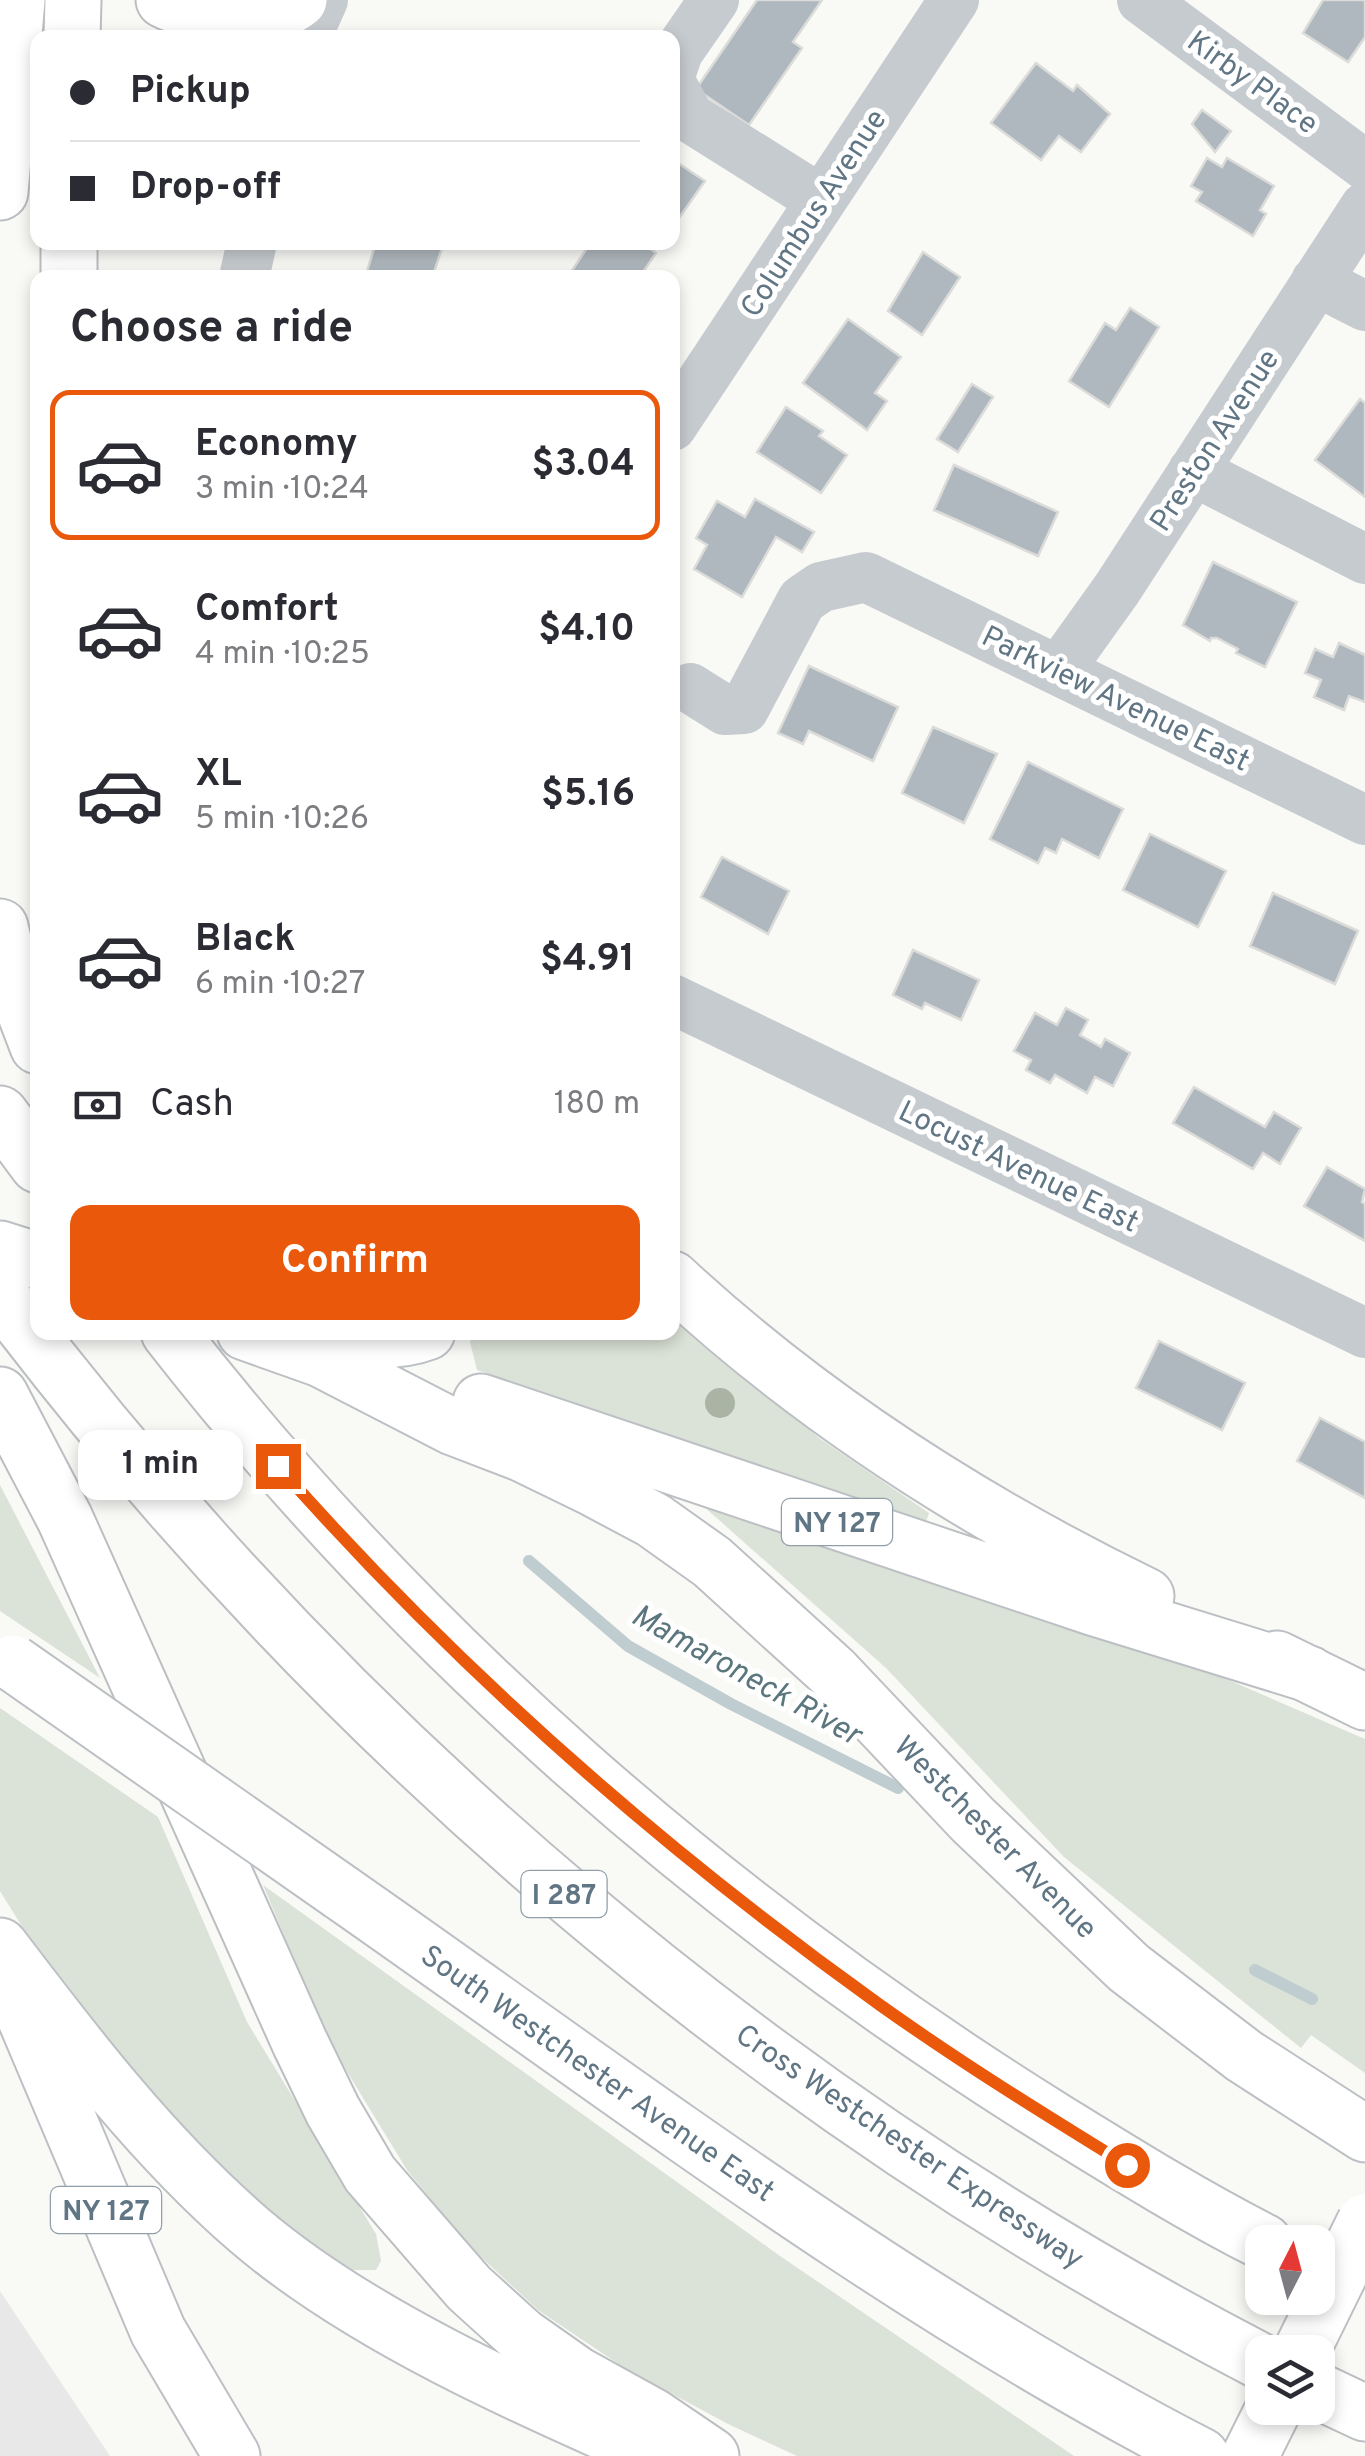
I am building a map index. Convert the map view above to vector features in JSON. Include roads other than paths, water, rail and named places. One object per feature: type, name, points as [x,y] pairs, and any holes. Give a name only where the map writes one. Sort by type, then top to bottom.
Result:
[{"type":"main road","points":[[0,192],[17,0]]},
{"type":"main road","points":[[72,0],[72,30]]},
{"type":"main road","points":[[164,0],[206,13],[273,13],[299,0]]},
{"type":"main road","points":[[0,927],[12,978],[30,1025]]},
{"type":"main road","points":[[0,1114],[30,1154]]},
{"type":"main road","points":[[0,1249],[30,1259]]},
{"type":"main road","points":[[680,1286],[762,1357],[861,1434],[921,1473],[1113,1580],[1309,1674]]},
{"type":"main road","name":"Cross Westchester Expressway","points":[[0,1295],[30,1332]]},
{"type":"main road","name":"Cross Westchester Expressway","points":[[36,1340],[150,1481],[247,1592],[356,1704],[579,1908],[818,2092],[943,2176],[1072,2257],[1245,2353]]},
{"type":"main road","points":[[175,1340],[231,1412],[326,1519],[431,1627],[537,1728],[648,1825],[880,2005],[1080,2136],[1245,2231]]},
{"type":"main road","points":[[222,1340],[318,1462],[431,1627]]},
{"type":"main road","points":[[277,1340],[345,1357],[405,1340]]},
{"type":"main road","name":"NY 127","points":[[345,1357],[1092,1607],[1309,1674],[1365,1702]]},
{"type":"main road","name":"Westchester Avenue","points":[[345,1357],[453,1427],[521,1453],[591,1487],[653,1520],[712,1562],[832,1670],[973,1820],[1129,1968],[1244,2056],[1365,2134]]},
{"type":"main road","points":[[0,1395],[64,1519],[300,2043],[370,2174],[469,2288],[522,2336],[576,2374],[652,2416],[711,2456]]},
{"type":"main road","name":"South Westchester Avenue East","points":[[6,1659],[888,2273],[1080,2390],[1200,2456]]},
{"type":"main road","points":[[0,1946],[131,2112],[251,2231],[319,2282],[391,2326],[531,2398],[659,2456]]},
{"type":"main road","name":"NY 127","points":[[0,1954],[158,2331],[232,2456]]},
{"type":"main road","points":[[1309,2335],[1365,2222]]},
{"type":"main road","points":[[888,2273],[1131,2456]]},
{"type":"main road","points":[[1335,2279],[1365,2295]]},
{"type":"main road","points":[[1335,2399],[1365,2414]]},
{"type":"main road","points":[[1250,2456],[1266,2425]]},
{"type":"street","points":[[310,30],[323,0]]},
{"type":"street","points":[[680,49],[714,0]]},
{"type":"street","name":"Columbus Avenue","points":[[680,414],[954,0]]},
{"type":"street","name":"Kirby Place","points":[[1142,0],[1365,165]]},
{"type":"street","points":[[680,99],[689,116],[822,200]]},
{"type":"street","name":"Preston Avenue","points":[[1059,670],[1118,589],[1365,208]]},
{"type":"street","points":[[1316,281],[1365,306]]},
{"type":"street","points":[[1194,471],[1365,559]]},
{"type":"street","name":"Parkview Avenue East","points":[[690,688],[724,710],[744,709],[802,600],[821,587],[866,577],[1365,820]]},
{"type":"street","name":"Locust Avenue East","points":[[680,1004],[1365,1333]]},
{"type":"waterway","name":"Mamaroneck River","points":[[529,1561],[628,1646],[731,1704],[898,1788]]},
{"type":"waterway","name":"Mamaroneck River","points":[[1255,1970],[1312,1999]]}]
